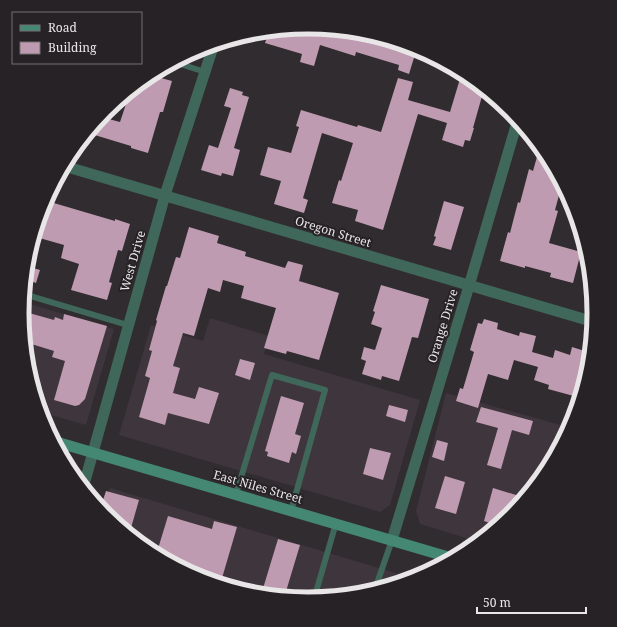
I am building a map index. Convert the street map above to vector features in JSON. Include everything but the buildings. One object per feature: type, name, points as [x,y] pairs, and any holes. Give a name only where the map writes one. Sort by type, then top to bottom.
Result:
[{"type":"main road","name":"East Niles Street","points":[[61,443],[448,556]]},
{"type":"street","name":"West Drive","points":[[85,481],[165,195],[212,52]]},
{"type":"street","name":"Orange Drive","points":[[392,540],[516,126]]},
{"type":"street","name":"Oregon Street","points":[[70,168],[588,320]]},
{"type":"lane","points":[[182,65],[205,72]]},
{"type":"lane","points":[[30,296],[128,325]]},
{"type":"lane","points":[[236,494],[272,375],[325,390],[291,511]]},
{"type":"lane","points":[[316,593],[336,523]]},
{"type":"lane","points":[[377,584],[392,540]]},
{"type":"shaded area","points":[[30,304],[114,329],[86,425],[48,414],[34,368],[31,350]]},
{"type":"shaded area","points":[[210,318],[269,336],[264,354],[420,400],[390,505],[380,512],[119,435],[151,325],[203,341]]},
{"type":"shaded area","points":[[446,393],[564,426],[551,453],[541,469],[519,498],[493,524],[472,540],[420,524],[416,511]]},
{"type":"shaded area","points":[[110,488],[405,576],[363,588],[345,591],[308,593],[272,591],[254,588],[202,572],[169,556],[124,524],[105,505]]}]
